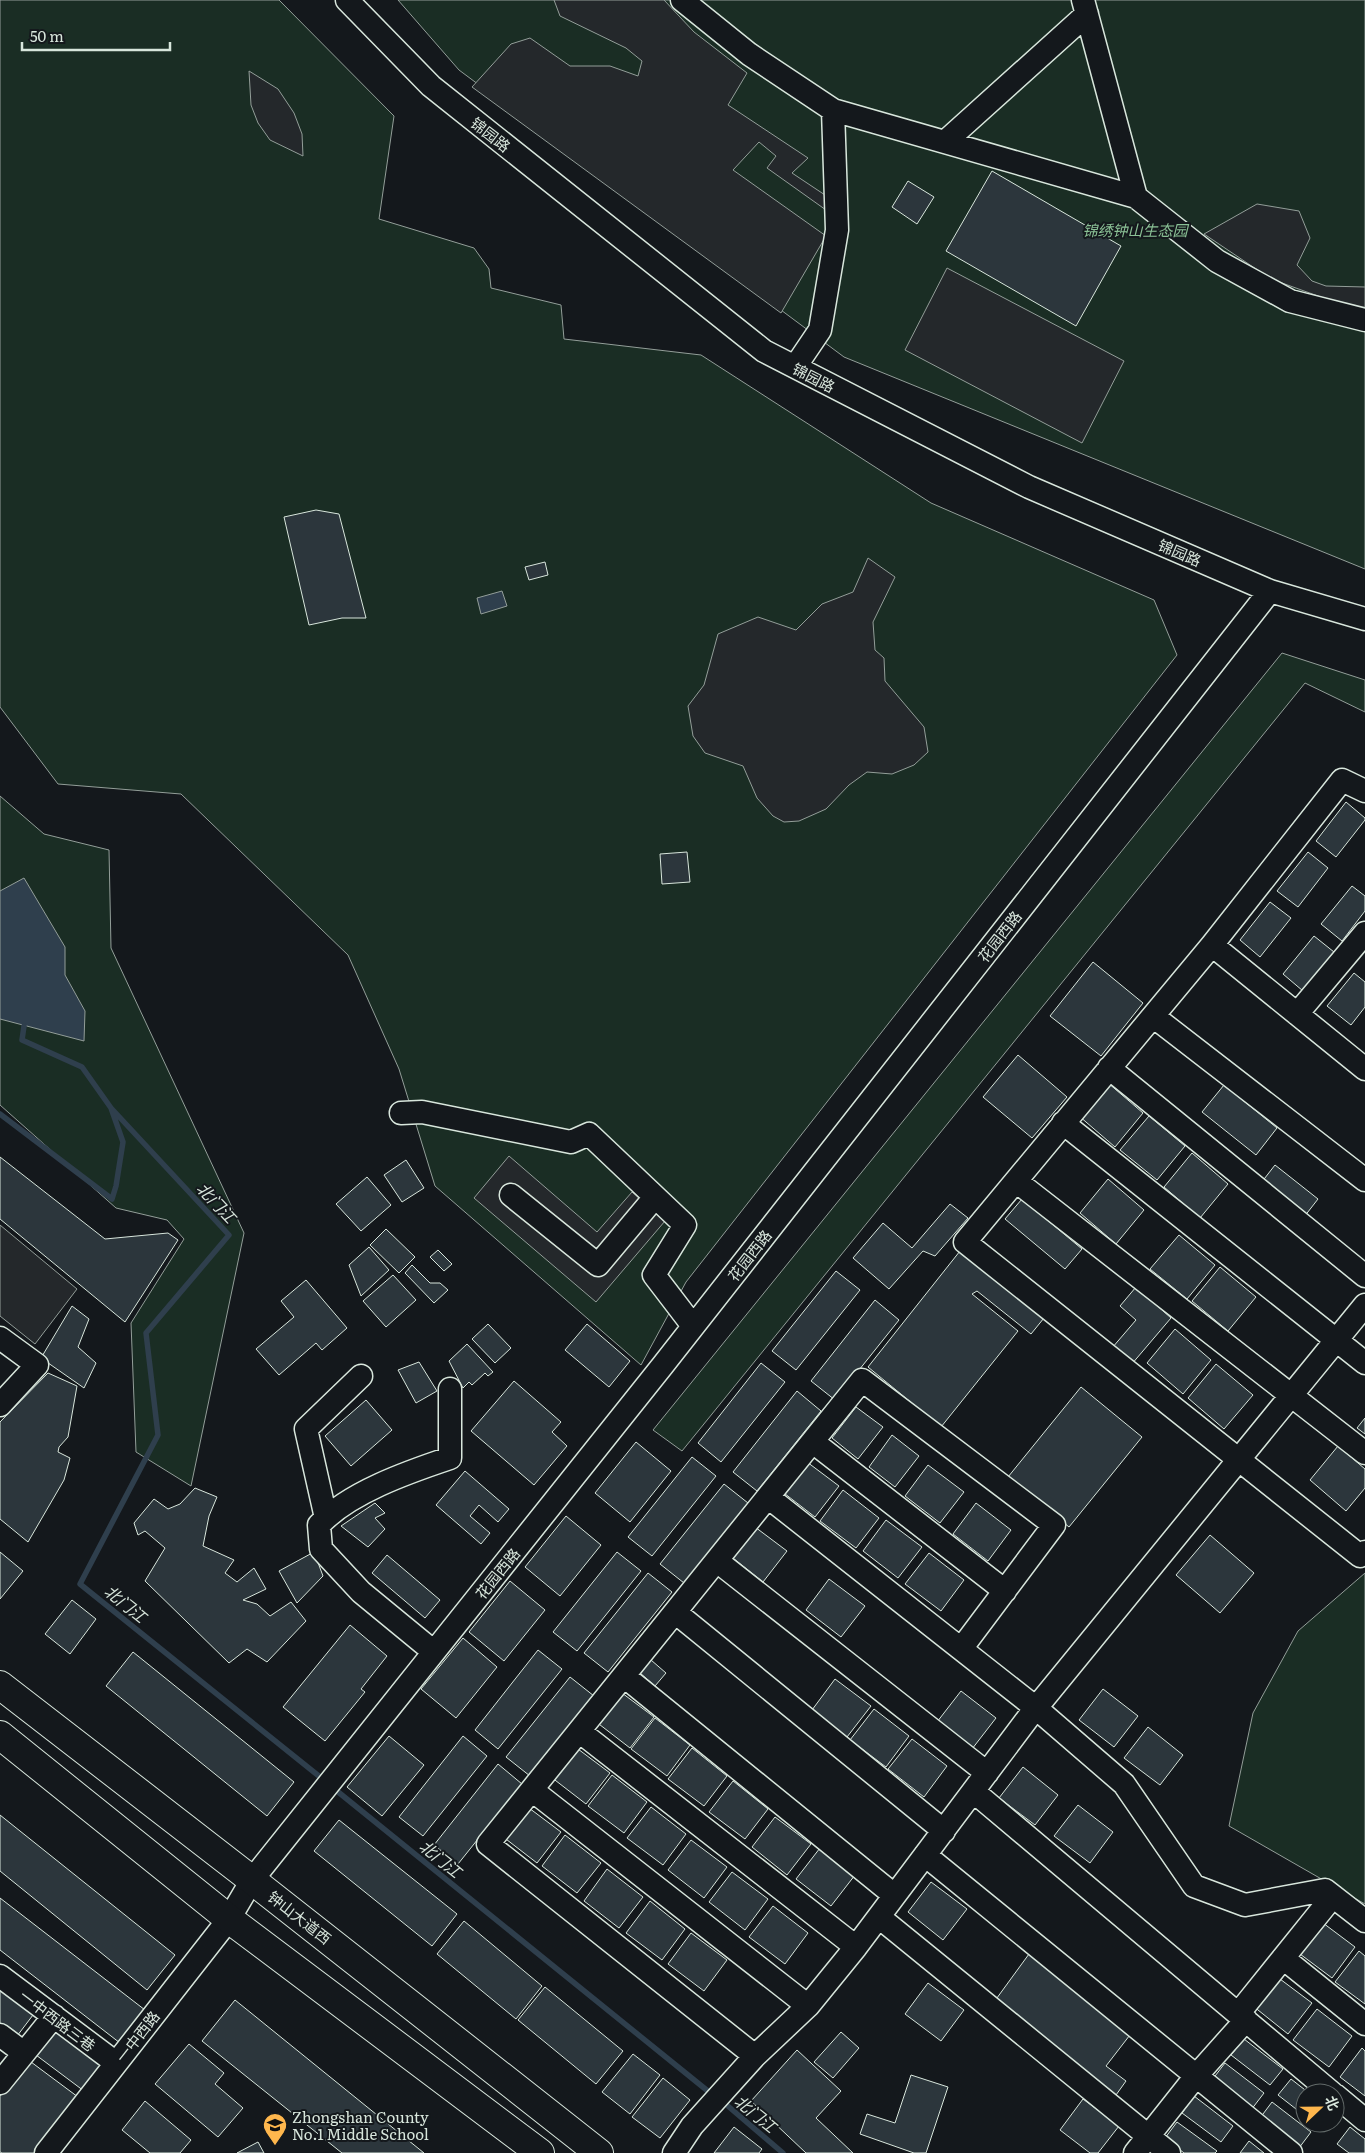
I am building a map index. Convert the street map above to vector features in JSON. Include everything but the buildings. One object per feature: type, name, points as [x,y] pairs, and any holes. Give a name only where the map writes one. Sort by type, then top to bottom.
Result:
[{"type":"highway","name":"钟山大道西","points":[[0,1685],[252,1880],[598,2153]]},
{"type":"highway","points":[[0,1735],[228,1920],[540,2153]]},
{"type":"street","name":"锦园路","points":[[347,0],[431,86],[764,351],[1029,487],[1270,591],[1365,619]]},
{"type":"street","points":[[682,0],[749,54],[833,110],[1136,196],[1217,261],[1290,301],[1365,320]]},
{"type":"street","points":[[946,141],[1085,7],[1136,196]]},
{"type":"street","points":[[795,367],[820,330],[837,230],[833,110]]},
{"type":"street","name":"花园西路","points":[[228,1920],[252,1880],[693,1326],[1270,591]]},
{"type":"street","points":[[1365,790],[1342,780],[1212,945],[965,1242],[1360,1556],[1365,1552]]},
{"type":"street","points":[[1297,1014],[1365,933]]},
{"type":"street","points":[[1212,945],[1365,1069]]},
{"type":"street","points":[[1153,1016],[1365,1180]]},
{"type":"street","points":[[1109,1068],[1365,1276]]},
{"type":"street","points":[[401,1113],[422,1112],[571,1142],[589,1134],[685,1225],[654,1274],[693,1326]]},
{"type":"street","points":[[1063,1123],[1365,1363]]},
{"type":"street","points":[[1016,1181],[1365,1453]]},
{"type":"street","points":[[511,1195],[598,1265],[655,1197]]},
{"type":"street","points":[[674,2153],[692,2126],[755,2056],[808,2006],[856,1947],[1036,1708],[1365,1305]]},
{"type":"street","points":[[0,1338],[37,1365],[0,1405]]},
{"type":"street","points":[[326,1518],[306,1429],[361,1376]]},
{"type":"street","points":[[755,2056],[488,1844],[862,1380],[1054,1525],[960,1649]]},
{"type":"street","points":[[434,1652],[361,1592],[320,1549],[318,1526],[332,1511],[404,1474],[450,1458],[450,1389]]},
{"type":"street","points":[[812,1442],[1005,1591]]},
{"type":"street","points":[[768,1497],[1036,1708],[1124,1784],[1194,1886],[1245,1905],[1325,1890],[1365,1921]]},
{"type":"street","points":[[717,1561],[986,1773]]},
{"type":"street","points":[[675,1612],[944,1830]]},
{"type":"street","points":[[624,1676],[894,1895]]},
{"type":"street","points":[[579,1731],[856,1947]]},
{"type":"street","points":[[532,1790],[808,2006]]},
{"type":"street","points":[[973,1792],[1321,2083]]},
{"type":"street","points":[[925,1855],[1291,2153]]},
{"type":"street","points":[[1142,2145],[1242,2017],[1283,1958],[1333,1896]]},
{"type":"street","points":[[878,1917],[1142,2145],[1169,2153]]},
{"type":"street","name":"一中西路","points":[[46,2153],[228,1920]]},
{"type":"street","points":[[1283,1958],[1365,2024]]},
{"type":"street","name":"一中西路三巷","points":[[0,1976],[116,2063]]},
{"type":"street","points":[[0,2083],[54,2016]]},
{"type":"street","points":[[0,2035],[24,2053]]},
{"type":"street","points":[[1345,2103],[1365,2120]]},
{"type":"green space","points":[[0,0],[279,0],[394,116],[379,219],[474,248],[489,269],[491,288],[561,305],[564,339],[701,355],[931,503],[1154,600],[1177,655],[686,1282],[641,1365],[435,1186],[399,1069],[348,955],[181,794],[58,784],[0,707]]},
{"type":"green space","name":"锦绣钟山生态园","points":[[398,0],[1365,0],[1365,569],[844,357],[459,70]]},
{"type":"green space","points":[[1282,653],[1365,680],[1365,712],[1305,683],[682,1451],[653,1430]]},
{"type":"green space","points":[[0,796],[44,834],[109,850],[111,948],[244,1233],[191,1486],[136,1452],[131,1323],[184,1239],[167,1220],[116,1208],[0,1105]]},
{"type":"green space","points":[[1365,1573],[1365,1904],[1229,1826],[1253,1713],[1298,1631]]},
{"type":"shaded area","points":[[554,0],[664,0],[694,32],[747,73],[728,105],[808,158],[792,173],[828,197],[826,210],[767,168],[776,156],[759,142],[733,170],[826,236],[781,313],[472,87],[511,44],[530,38],[570,66],[610,66],[638,76],[642,61],[626,48],[560,16]]},
{"type":"shaded area","points":[[249,71],[278,89],[294,113],[302,134],[303,156],[270,140],[258,123],[251,105]]},
{"type":"shaded area","points":[[1257,204],[1299,211],[1310,238],[1297,265],[1312,281],[1326,286],[1365,287],[1365,313],[1271,279],[1204,234]]},
{"type":"shaded area","points":[[947,268],[1124,361],[1082,443],[905,350]]},
{"type":"shaded area","points":[[868,558],[895,577],[873,622],[875,650],[884,658],[885,681],[924,727],[928,752],[914,765],[892,774],[867,772],[849,785],[826,809],[799,821],[784,822],[773,816],[757,798],[743,766],[705,753],[693,736],[688,706],[704,685],[718,634],[758,617],[796,630],[822,604],[853,592]]},
{"type":"shaded area","points":[[509,1156],[597,1232],[632,1192],[665,1221],[596,1302],[474,1198]]},
{"type":"shaded area","points":[[0,1225],[77,1289],[35,1344],[0,1316]]},
{"type":"water","points":[[502,591],[507,606],[481,614],[477,598]]},
{"type":"water","points":[[24,878],[65,947],[65,975],[85,1011],[84,1041],[0,1019],[0,891]]},
{"type":"waterway","points":[[24,1026],[22,1040],[82,1067],[111,1108]]},
{"type":"waterway","name":"北门江","points":[[0,1114],[112,1199],[123,1142],[111,1108],[229,1235],[146,1333],[158,1435],[80,1584],[325,1781]]},
{"type":"waterway","name":"北门江","points":[[332,1787],[714,2096]]},
{"type":"waterway","name":"北门江","points":[[722,2101],[783,2153]]},
{"type":"place","name":"Zhongshan County No.1 Middle School","points":[[275,2146]]}]
